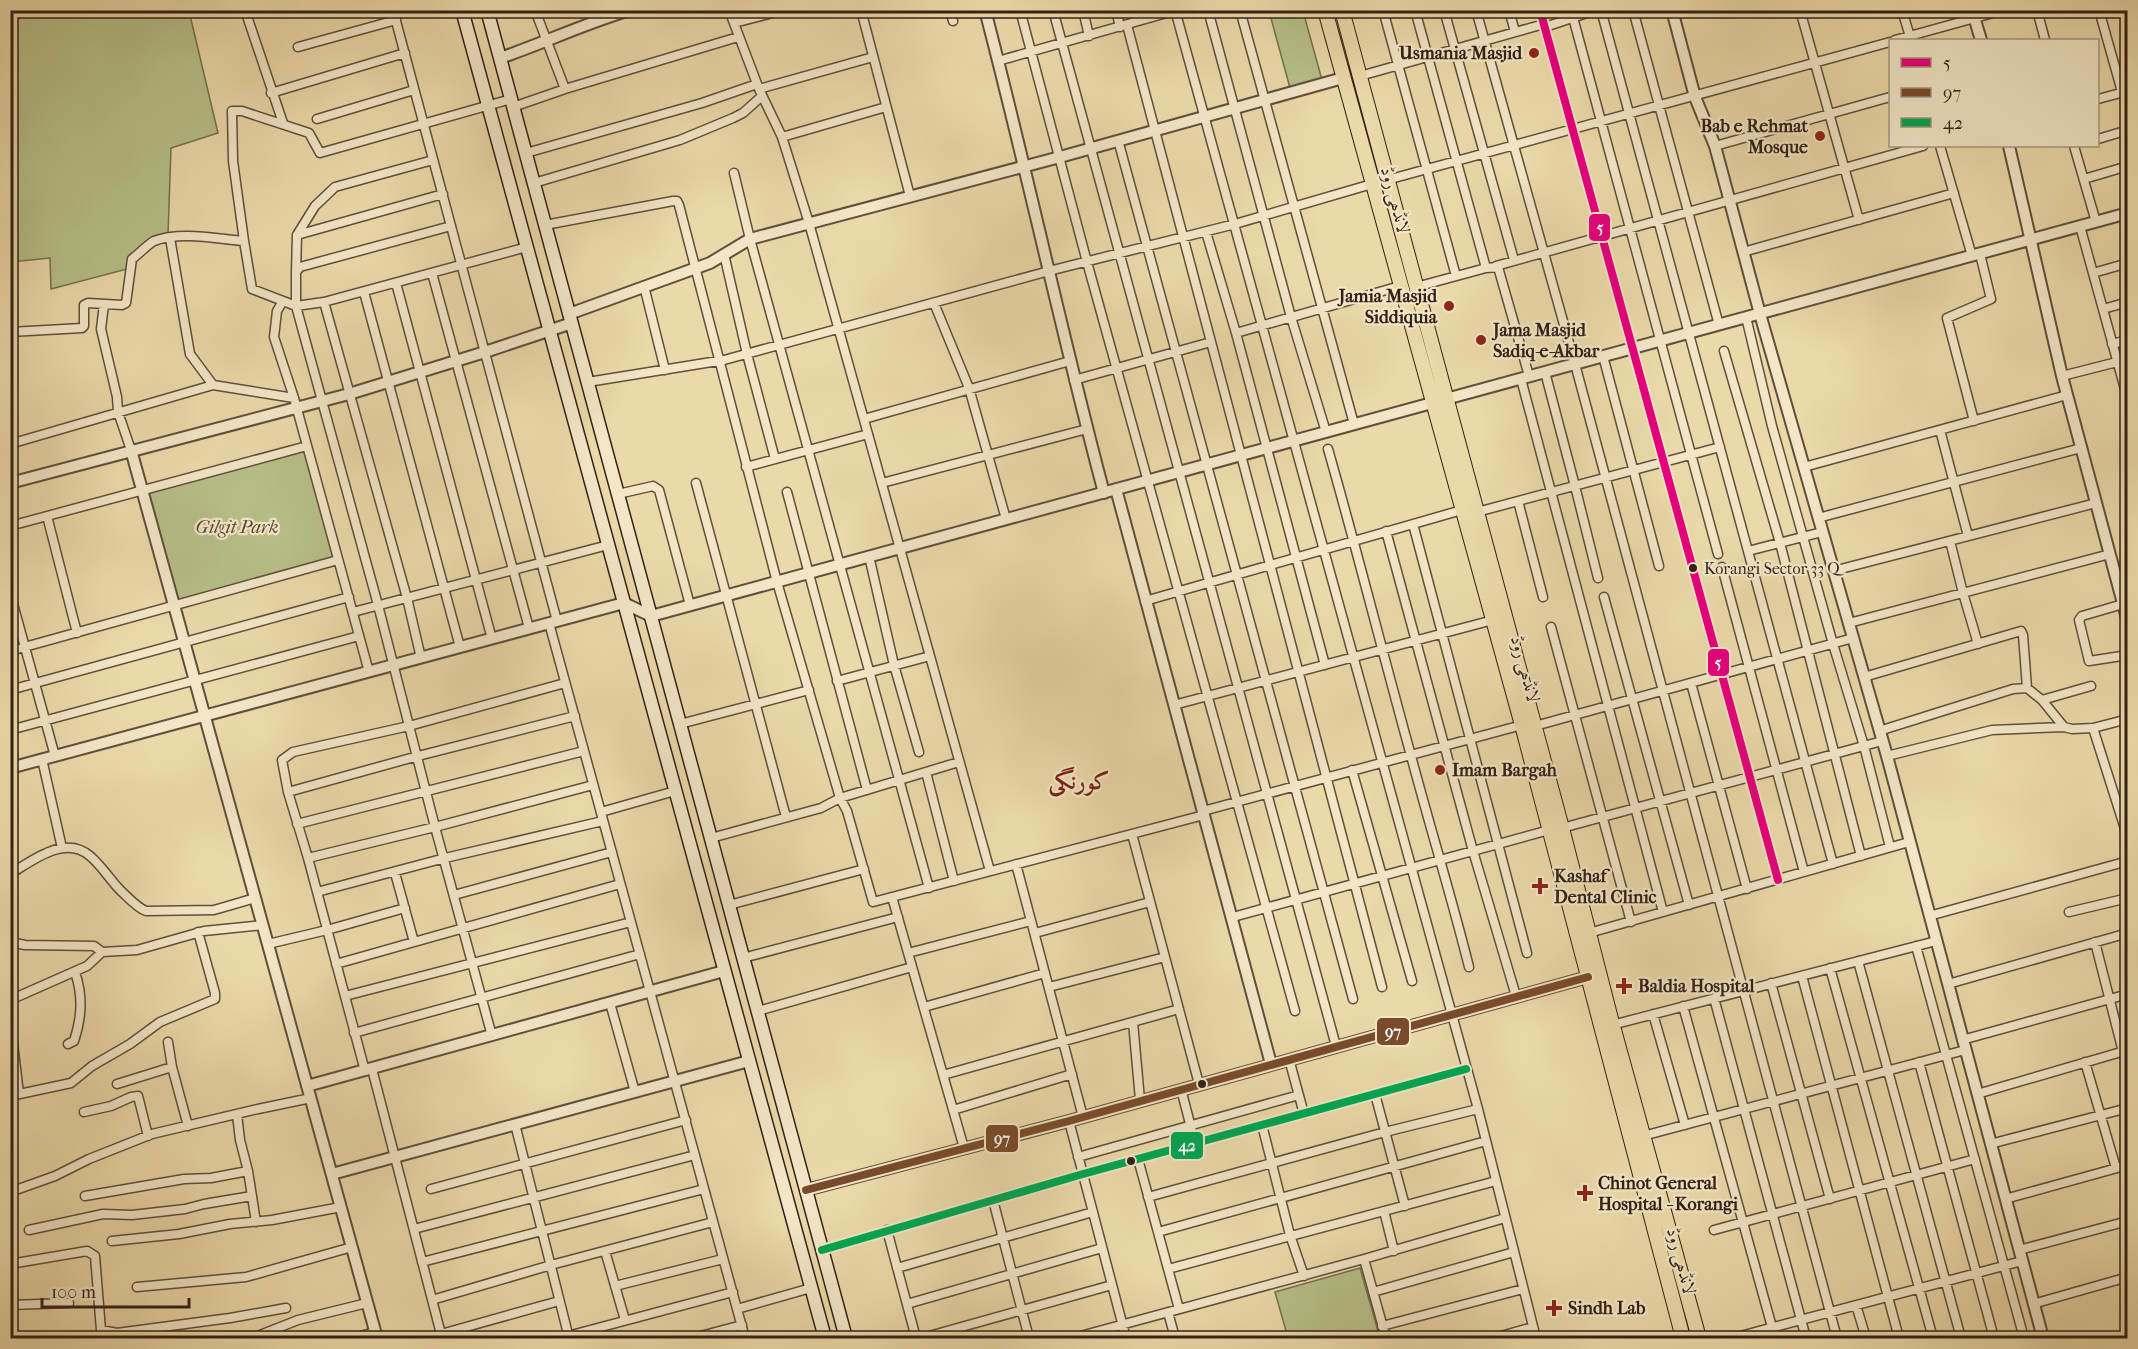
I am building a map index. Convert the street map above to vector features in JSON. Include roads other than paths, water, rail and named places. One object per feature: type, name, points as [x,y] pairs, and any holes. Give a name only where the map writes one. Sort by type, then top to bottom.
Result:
[{"type":"main road","points":[[462,10],[825,1338]]},
{"type":"main road","points":[[487,10],[846,1338]]},
{"type":"main road","name":"لانڈھی روڈ","points":[[1325,10],[1493,621],[1528,726]]},
{"type":"main road","name":"لانڈھی روڈ","points":[[1342,10],[1477,512],[1528,726],[1556,829],[1589,933],[1612,1025],[1699,1338]]},
{"type":"main road","name":"لانڈھی روڈ","points":[[1556,829],[1588,977],[1683,1338]]},
{"type":"street","points":[[248,10],[248,19],[271,93],[283,123]]},
{"type":"street","points":[[535,10],[565,89]]},
{"type":"street","points":[[500,58],[630,10]]},
{"type":"street","points":[[729,10],[759,90],[782,138],[809,223],[990,871]]},
{"type":"street","points":[[734,23],[784,10]]},
{"type":"street","points":[[874,10],[862,12],[909,196]]},
{"type":"street","points":[[950,10],[953,21]]},
{"type":"street","points":[[985,10],[1025,166],[1074,380],[1104,493]]},
{"type":"street","points":[[1020,10],[1087,262],[1295,1011]]},
{"type":"street","points":[[1053,10],[1336,1046]]},
{"type":"street","points":[[1083,10],[1089,36]]},
{"type":"street","points":[[1116,10],[1124,26],[1155,130],[1382,987]]},
{"type":"street","points":[[1208,10],[1291,317],[1326,432]]},
{"type":"street","points":[[1240,10],[1354,424]]},
{"type":"street","points":[[1383,10],[1456,276]]},
{"type":"street","points":[[1415,10],[1486,268]]},
{"type":"street","points":[[1444,10],[1514,260]]},
{"type":"street","points":[[1476,10],[1575,364],[1838,1338]]},
{"type":"street","points":[[1509,10],[1515,32]]},
{"type":"street","points":[[1540,10],[1778,880]]},
{"type":"street","points":[[1360,76],[1515,32],[1544,26],[1572,14],[1596,10]]},
{"type":"street","points":[[1601,10],[1833,864]]},
{"type":"street","points":[[1633,10],[1719,325]]},
{"type":"street","points":[[1672,10],[1695,97],[1715,146],[1760,314],[1887,756],[2043,1338]]},
{"type":"street","points":[[1800,10],[1859,220]]},
{"type":"street","points":[[1902,10],[1910,38],[1974,14],[2004,10]]},
{"type":"street","points":[[2037,10],[2045,39]]},
{"type":"street","points":[[2099,10],[2125,92],[2099,98]]},
{"type":"street","points":[[998,61],[1176,11],[1410,869],[1478,1109],[1536,1338]]},
{"type":"street","points":[[1572,14],[1718,554]]},
{"type":"street","points":[[1974,14],[1981,39]]},
{"type":"street","points":[[298,47],[394,15],[542,562],[574,716],[745,1338]]},
{"type":"street","points":[[527,247],[324,302],[296,306],[252,289],[233,161],[232,111],[242,111],[309,133],[320,153],[488,105],[512,103],[565,89],[738,37]]},
{"type":"street","points":[[1387,180],[1630,115],[1889,42]]},
{"type":"street","points":[[271,93],[405,53]]},
{"type":"street","points":[[526,153],[873,57]]},
{"type":"street","points":[[10,483],[295,403],[349,394],[485,352],[550,330],[570,318],[644,286],[710,263],[750,239],[1060,157],[1343,78]]},
{"type":"street","points":[[317,119],[414,90]]},
{"type":"street","points":[[534,183],[680,140],[743,113],[759,90]]},
{"type":"street","points":[[1715,146],[1889,97]]},
{"type":"street","points":[[782,138],[886,107]]},
{"type":"street","points":[[2099,138],[2127,130]]},
{"type":"street","points":[[1118,140],[1353,999]]},
{"type":"street","points":[[1416,287],[1919,147]]},
{"type":"street","points":[[1941,147],[1954,193],[1990,299],[1947,318],[1974,421]]},
{"type":"street","points":[[2009,147],[2062,376],[2110,554],[2123,587],[2123,604],[2127,622]]},
{"type":"street","points":[[2074,147],[2096,222]]},
{"type":"street","points":[[433,160],[335,187],[315,206],[297,235],[296,306],[492,1036]]},
{"type":"street","points":[[2084,178],[2127,166]]},
{"type":"street","points":[[734,173],[750,239],[928,888]]},
{"type":"street","points":[[588,382],[718,361],[747,354],[1049,271],[1265,216],[1372,184]]},
{"type":"street","points":[[1743,252],[1954,193]]},
{"type":"street","points":[[297,235],[443,194]]},
{"type":"street","points":[[545,225],[677,201],[777,582],[873,902],[1132,834],[1237,801],[1410,754],[1575,715],[1853,638]]},
{"type":"street","points":[[1446,399],[2127,213]]},
{"type":"street","points":[[296,272],[300,267],[451,226]]},
{"type":"street","points":[[2080,226],[2117,362],[2125,382],[2127,400]]},
{"type":"street","points":[[1206,232],[1236,333],[1325,665]]},
{"type":"street","points":[[10,332],[82,328],[84,326],[84,305],[88,303],[122,305],[126,303],[132,259],[153,242],[184,237],[244,241]]},
{"type":"street","points":[[170,238],[190,354],[213,385]]},
{"type":"street","points":[[724,254],[747,354],[775,459]]},
{"type":"street","points":[[2093,273],[2127,262]]},
{"type":"street","points":[[1496,266],[1500,270],[1551,492],[1663,912]]},
{"type":"street","points":[[432,273],[529,628]]},
{"type":"street","points":[[396,283],[492,639]]},
{"type":"street","points":[[644,286],[666,370]]},
{"type":"street","points":[[1236,333],[1400,286]]},
{"type":"street","points":[[364,292],[460,647]]},
{"type":"street","points":[[283,301],[278,311],[274,337],[295,403],[369,672]]},
{"type":"street","points":[[324,302],[407,598],[421,658]]},
{"type":"street","points":[[2103,309],[2127,302]]},
{"type":"street","points":[[934,303],[969,388],[1006,519]]},
{"type":"street","points":[[104,304],[101,328],[117,397],[118,412],[143,491],[376,1335],[353,1338]]},
{"type":"street","points":[[1746,317],[1772,426],[1864,746],[1890,847]]},
{"type":"street","points":[[2112,344],[2127,340]]},
{"type":"street","points":[[1074,380],[1211,342]]},
{"type":"street","points":[[1724,351],[1779,543],[1861,856]]},
{"type":"street","points":[[1603,356],[1659,566]]},
{"type":"street","points":[[864,419],[1070,361]]},
{"type":"street","points":[[2062,376],[2117,362]]},
{"type":"street","points":[[1545,372],[1598,578]]},
{"type":"street","points":[[10,444],[213,385],[295,403]]},
{"type":"street","points":[[1804,468],[2067,395]]},
{"type":"street","points":[[10,768],[624,603],[651,616],[1432,403]]},
{"type":"street","points":[[882,483],[1087,429]]},
{"type":"street","points":[[1940,430],[1968,536]]},
{"type":"street","points":[[746,467],[868,434]]},
{"type":"street","points":[[10,526],[307,446]]},
{"type":"street","points":[[1477,512],[1720,447]]},
{"type":"street","points":[[1818,518],[2081,448]]},
{"type":"street","points":[[1328,449],[1410,754],[1442,860],[1469,967]]},
{"type":"street","points":[[696,483],[786,817]]},
{"type":"street","points":[[618,494],[653,486],[659,490],[690,605]]},
{"type":"street","points":[[1116,489],[1271,1064]]},
{"type":"street","points":[[787,492],[867,790]]},
{"type":"street","points":[[1518,501],[1543,597]]},
{"type":"street","points":[[1833,571],[2096,503]]},
{"type":"street","points":[[1145,601],[1462,510]]},
{"type":"street","points":[[47,516],[77,633]]},
{"type":"street","points":[[1413,524],[1527,952]]},
{"type":"street","points":[[1386,531],[1473,851],[1516,996]]},
{"type":"street","points":[[1748,551],[1822,532]]},
{"type":"street","points":[[1950,541],[1978,644]]},
{"type":"street","points":[[353,612],[608,545]]},
{"type":"street","points":[[1848,623],[2110,554]]},
{"type":"street","points":[[869,556],[894,665],[919,752]]},
{"type":"street","points":[[10,651],[338,560]]},
{"type":"street","points":[[1722,567],[1804,872]]},
{"type":"street","points":[[10,593],[55,756]]},
{"type":"street","points":[[10,690],[349,597]]},
{"type":"street","points":[[1604,597],[1689,905]]},
{"type":"street","points":[[2123,604],[2082,616],[2079,620],[2089,661],[2127,655]]},
{"type":"street","points":[[1174,705],[1417,639],[1493,621]]},
{"type":"street","points":[[1551,627],[1631,922]]},
{"type":"street","points":[[1864,677],[2021,631],[2027,670],[2027,688]]},
{"type":"street","points":[[10,730],[359,636]]},
{"type":"street","points":[[837,681],[930,656]]},
{"type":"street","points":[[559,1301],[441,1336],[395,1158],[354,1032],[281,766],[286,755],[410,726],[566,683]]},
{"type":"street","points":[[1691,683],[1747,889]]},
{"type":"street","points":[[2042,700],[2091,686]]},
{"type":"street","points":[[1233,917],[1864,746],[1881,736],[2013,689],[2027,688],[2042,700],[2064,727]]},
{"type":"street","points":[[680,724],[809,690]]},
{"type":"street","points":[[288,792],[574,716]]},
{"type":"street","points":[[1887,756],[1992,730],[2093,728],[2127,719]]},
{"type":"street","points":[[2093,728],[2127,838]]},
{"type":"street","points":[[297,824],[584,751]]},
{"type":"street","points":[[42,759],[62,848]]},
{"type":"street","points":[[711,838],[821,808],[840,798],[959,762]]},
{"type":"street","points":[[1352,770],[1412,981]]},
{"type":"street","points":[[926,772],[954,881]]},
{"type":"street","points":[[308,858],[593,785]]},
{"type":"street","points":[[601,812],[675,791]]},
{"type":"street","points":[[317,892],[445,858],[603,821]]},
{"type":"street","points":[[1132,834],[1199,1084]]},
{"type":"street","points":[[1589,933],[1909,842]]},
{"type":"street","points":[[10,874],[39,856],[62,848],[79,849],[88,854],[139,908],[146,911],[213,910],[255,898]]},
{"type":"street","points":[[454,895],[612,852]]},
{"type":"street","points":[[1929,916],[2127,861]]},
{"type":"street","points":[[1016,864],[1083,1116]]},
{"type":"street","points":[[729,905],[864,869]]},
{"type":"street","points":[[395,873],[414,942]]},
{"type":"street","points":[[336,963],[621,884]]},
{"type":"street","points":[[892,897],[964,1148]]},
{"type":"street","points":[[2069,912],[2127,898]]},
{"type":"street","points":[[1035,933],[1150,902]]},
{"type":"street","points":[[268,944],[405,908]]},
{"type":"street","points":[[743,958],[898,917]]},
{"type":"street","points":[[345,996],[631,921]]},
{"type":"street","points":[[908,953],[1031,921]]},
{"type":"street","points":[[10,1000],[87,966],[102,952],[137,950],[198,933],[263,925]]},
{"type":"street","points":[[10,1018],[15,1095],[70,1083],[160,1022],[215,999],[198,933]]},
{"type":"street","points":[[1947,984],[2127,933]]},
{"type":"street","points":[[1612,1025],[1936,941]]},
{"type":"street","points":[[10,942],[25,945],[94,946],[102,952]]},
{"type":"street","points":[[1977,1094],[2125,1051],[2095,942]]},
{"type":"street","points":[[1916,946],[2024,1338]]},
{"type":"street","points":[[354,1032],[640,954]]},
{"type":"street","points":[[1048,987],[1165,957]]},
{"type":"street","points":[[1858,961],[1961,1338]]},
{"type":"street","points":[[758,1011],[912,967]]},
{"type":"street","points":[[1830,968],[1932,1338]]},
{"type":"street","points":[[307,1086],[724,971]]},
{"type":"street","points":[[68,1044],[74,1041],[81,1013],[81,990],[75,972]]},
{"type":"street","points":[[924,1007],[1045,973]]},
{"type":"street","points":[[1802,976],[1899,1338]]},
{"type":"street","points":[[806,1190],[1588,977]]},
{"type":"street","points":[[1771,983],[1830,1199]]},
{"type":"street","points":[[1643,1136],[1946,1055],[1964,1045],[2127,994]]},
{"type":"street","points":[[1714,998],[1806,1338]]},
{"type":"street","points":[[610,1003],[635,1092]]},
{"type":"street","points":[[1683,1006],[1775,1338]]},
{"type":"street","points":[[943,1075],[1179,1009]]},
{"type":"street","points":[[1653,1014],[1685,1125]]},
{"type":"street","points":[[1133,1022],[1140,1100]]},
{"type":"street","points":[[168,1042],[172,1067],[188,1126]]},
{"type":"street","points":[[1289,1059],[1304,1113]]},
{"type":"street","points":[[332,1173],[395,1158],[749,1061]]},
{"type":"street","points":[[1919,1062],[1994,1338]]},
{"type":"street","points":[[2085,1062],[2116,1168]]},
{"type":"street","points":[[117,1084],[172,1067]]},
{"type":"street","points":[[822,1250],[1083,1174],[1466,1069]]},
{"type":"street","points":[[953,1110],[1072,1074]]},
{"type":"street","points":[[1181,1089],[1195,1143]]},
{"type":"street","points":[[1376,1094],[1405,1206]]},
{"type":"street","points":[[1078,1157],[1299,1095]]},
{"type":"street","points":[[84,1112],[111,1106],[138,1096],[148,1136]]},
{"type":"street","points":[[10,1192],[55,1176],[89,1159],[148,1136],[311,1098]]},
{"type":"street","points":[[1990,1144],[2127,1108]]},
{"type":"street","points":[[1148,1197],[1478,1109]]},
{"type":"street","points":[[237,1114],[256,1221]]},
{"type":"street","points":[[432,1189],[686,1120]]},
{"type":"street","points":[[1069,1120],[1126,1338]]},
{"type":"street","points":[[515,1124],[543,1231],[566,1338],[733,1292]]},
{"type":"street","points":[[1262,1125],[1290,1235],[1304,1276]]},
{"type":"street","points":[[1158,1232],[1486,1141]]},
{"type":"street","points":[[414,1229],[695,1155]]},
{"type":"street","points":[[1138,1159],[1179,1309]]},
{"type":"street","points":[[1714,1230],[1974,1159]]},
{"type":"street","points":[[2005,1199],[2127,1165]]},
{"type":"street","points":[[85,1196],[248,1171]]},
{"type":"street","points":[[1168,1269],[1496,1181]]},
{"type":"street","points":[[422,1262],[704,1189]]},
{"type":"street","points":[[29,1230],[103,1214],[132,1215],[185,1209],[252,1196]]},
{"type":"street","points":[[993,1200],[1029,1338]]},
{"type":"street","points":[[112,1241],[179,1234],[341,1208]]},
{"type":"street","points":[[1384,1211],[1394,1251]]},
{"type":"street","points":[[897,1268],[1093,1212]]},
{"type":"street","points":[[1072,1338],[1304,1276],[1505,1218]]},
{"type":"street","points":[[1733,1338],[2004,1266],[2020,1256],[2127,1221]]},
{"type":"street","points":[[432,1300],[551,1265],[713,1222]]},
{"type":"street","points":[[887,1230],[916,1338]]},
{"type":"street","points":[[137,1287],[246,1277],[352,1247]]},
{"type":"street","points":[[907,1304],[1102,1248]]},
{"type":"street","points":[[10,1264],[87,1251],[95,1256],[101,1330],[117,1334],[286,1308]]},
{"type":"street","points":[[605,1251],[625,1320]]},
{"type":"street","points":[[1373,1292],[1514,1252]]},
{"type":"street","points":[[615,1286],[723,1259]]},
{"type":"street","points":[[1365,1259],[1386,1338]]},
{"type":"street","points":[[2033,1304],[2127,1277]]},
{"type":"street","points":[[922,1338],[1112,1285]]},
{"type":"street","points":[[737,1309],[811,1288]]},
{"type":"street","points":[[1382,1326],[1523,1289]]},
{"type":"street","points":[[10,1305],[69,1303]]},
{"type":"street","points":[[213,1338],[255,1337],[298,1320],[368,1303]]},
{"type":"street","points":[[1856,1305],[1866,1338]]},
{"type":"street","points":[[1168,1312],[1175,1338]]},
{"type":"street","points":[[693,1338],[742,1325]]},
{"type":"street","points":[[1494,1338],[1533,1328]]},
{"type":"street","points":[[2111,1338],[2127,1334]]},
{"type":"street","points":[[10,1336],[45,1338]]},
{"type":"place","name":"Usmania Masjid","points":[[1534,53]]},
{"type":"place","name":"Bab e Rehmat Mosque","points":[[1820,136]]},
{"type":"place","name":"Jamia Masjid Siddiquia","points":[[1449,306]]},
{"type":"place","name":"Jama Masjid Sadiq-e-Akbar","points":[[1481,340]]},
{"type":"place","name":"Korangi Sector 33 Q","points":[[1693,568]]},
{"type":"place","name":"Imam Bargah","points":[[1440,770]]},
{"type":"place","name":"Kashaf Dental Clinic","points":[[1540,886]]},
{"type":"place","name":"Baldia Hospital","points":[[1624,986]]},
{"type":"place","name":"Chinot General Hospital - Korangi","points":[[1585,1193]]},
{"type":"place","name":"Sindh Lab","points":[[1554,1308]]},
{"type":"district","name":"کورنگی","points":[[1079,781]]},
{"type":"park label","name":"Gilgit Park","points":[[237,527]]}]
